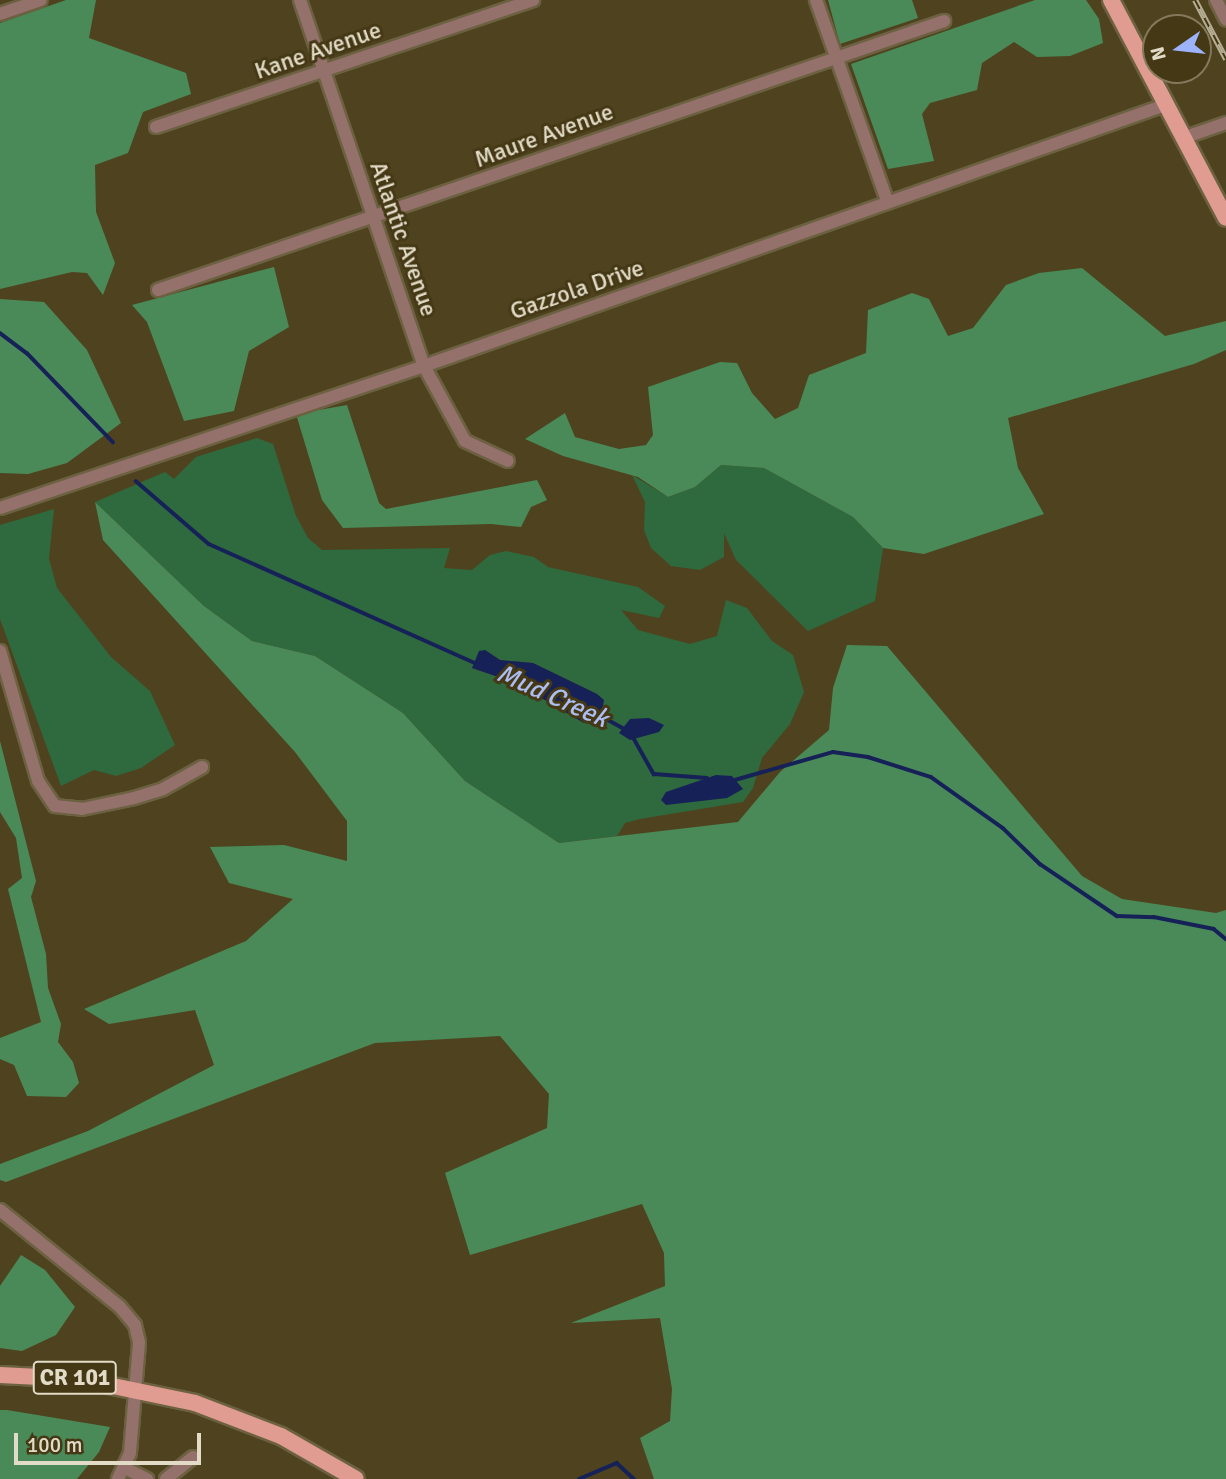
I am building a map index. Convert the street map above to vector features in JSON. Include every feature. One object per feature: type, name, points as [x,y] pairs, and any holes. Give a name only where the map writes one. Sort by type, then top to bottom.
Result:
[{"type":"main road","points":[[1111,0],[1226,218]]},
{"type":"main road","name":"CR 101","points":[[0,1375],[69,1377],[135,1388],[195,1403],[253,1424],[356,1479]]},
{"type":"street","points":[[0,14],[41,0]]},
{"type":"street","name":"Atlantic Avenue","points":[[300,0],[424,366],[465,441],[508,461]]},
{"type":"street","name":"Kane Avenue","points":[[156,127],[533,0]]},
{"type":"street","points":[[816,0],[888,203]]},
{"type":"street","points":[[1216,0],[1226,20]]},
{"type":"street","name":"Maure Avenue","points":[[158,290],[944,21]]},
{"type":"street","name":"Gazzola Drive","points":[[0,508],[424,366],[1166,105]]},
{"type":"street","points":[[1183,138],[1226,123]]},
{"type":"street","points":[[0,650],[38,781],[55,806],[82,809],[134,798],[163,789],[202,767]]},
{"type":"street","points":[[0,1210],[131,1319],[139,1343],[135,1388],[121,1474],[147,1479]]},
{"type":"street","points":[[166,1479],[193,1457]]},
{"type":"green space","points":[[66,0],[96,0],[89,38],[186,73],[191,94],[143,112],[128,153],[95,165],[96,212],[115,263],[103,295],[87,273],[72,272],[0,289],[0,23]]},
{"type":"green space","points":[[828,0],[912,0],[918,18],[840,44]]},
{"type":"green space","points":[[1035,0],[1086,0],[1099,19],[1103,43],[1070,56],[1037,57],[1014,42],[982,63],[977,90],[930,103],[922,114],[934,161],[888,169],[851,64]]},
{"type":"green space","points":[[274,267],[289,327],[249,351],[234,411],[184,421],[147,322],[132,305]]},
{"type":"green space","points":[[1082,268],[1165,336],[1226,321],[1226,350],[1194,364],[1008,418],[1018,468],[1044,514],[924,554],[883,548],[853,517],[764,468],[721,465],[695,487],[668,497],[638,477],[563,456],[525,439],[565,413],[575,437],[619,449],[646,445],[653,435],[648,387],[720,362],[737,363],[752,393],[775,419],[798,408],[809,375],[866,353],[868,310],[912,293],[929,299],[948,336],[973,328],[1006,285],[1039,273]]},
{"type":"green space","points":[[0,299],[44,302],[87,350],[121,423],[67,463],[28,474],[0,473]]},
{"type":"green space","points":[[347,405],[379,503],[386,509],[537,480],[547,500],[531,507],[521,527],[491,524],[343,528],[322,500],[296,414]]},
{"type":"green space","points":[[257,438],[273,444],[296,516],[308,538],[322,550],[450,548],[444,568],[472,570],[490,555],[506,551],[534,557],[548,567],[638,587],[665,606],[659,618],[621,610],[638,630],[690,644],[717,636],[726,600],[747,608],[772,641],[793,655],[804,692],[790,724],[762,758],[753,788],[743,802],[640,819],[625,823],[617,836],[559,843],[465,781],[403,713],[315,656],[252,641],[204,606],[95,502],[165,472],[174,479],[196,457]],"holes":[[[485,650],[500,660],[533,663],[597,694],[584,723],[516,683],[472,668]]]},
{"type":"green space","points":[[721,465],[764,468],[853,517],[883,548],[875,601],[808,631],[736,560],[724,533],[724,557],[700,570],[671,566],[651,548],[644,530],[645,502],[632,475],[668,497],[695,487]]},
{"type":"green space","points":[[95,502],[204,606],[252,641],[315,656],[403,713],[465,781],[559,843],[738,822],[780,772],[829,730],[833,688],[847,645],[887,646],[1082,876],[1122,899],[1216,913],[1226,910],[1226,1479],[654,1479],[640,1438],[670,1421],[672,1389],[660,1318],[571,1323],[665,1286],[664,1253],[642,1204],[470,1255],[445,1173],[547,1128],[549,1094],[500,1036],[375,1043],[6,1182],[0,1180],[0,1164],[88,1131],[214,1065],[195,1010],[109,1024],[84,1009],[246,941],[293,899],[229,883],[210,847],[284,845],[347,861],[347,821],[295,752],[103,540]]},
{"type":"green space","points":[[54,509],[49,559],[57,588],[111,657],[150,691],[175,745],[141,768],[116,776],[94,770],[61,786],[0,619],[0,525]]},
{"type":"green space","points":[[0,741],[36,881],[31,897],[46,954],[48,988],[61,1024],[58,1042],[73,1062],[79,1083],[66,1097],[27,1096],[14,1065],[0,1059],[0,1038],[41,1022],[8,889],[22,878],[16,838],[0,812]]},
{"type":"green space","points":[[21,1255],[45,1270],[75,1307],[56,1335],[22,1351],[0,1348],[0,1286]]},
{"type":"green space","points":[[0,1410],[110,1427],[99,1452],[77,1479],[0,1479]]},
{"type":"water","points":[[485,650],[500,660],[533,663],[597,694],[604,700],[602,712],[584,723],[516,683],[472,668],[479,651]]},
{"type":"water","points":[[649,718],[664,725],[659,732],[630,740],[619,733],[630,719]]},
{"type":"water","points":[[716,775],[732,776],[743,789],[727,798],[666,805],[661,800],[666,792]]},
{"type":"waterway","name":"Mud Creek","points":[[0,333],[27,353],[113,442]]},
{"type":"waterway","name":"Mud Creek","points":[[136,481],[209,544],[477,664]]},
{"type":"waterway","name":"Mud Creek","points":[[594,712],[627,730]]},
{"type":"waterway","name":"Mud Creek","points":[[632,735],[654,774],[707,778]]},
{"type":"waterway","name":"Mud Creek","points":[[735,780],[833,752],[868,757],[931,777],[1003,828],[1040,864],[1117,916],[1154,917],[1214,929],[1226,939]]},
{"type":"waterway","points":[[579,1479],[617,1463],[634,1479]]},
{"type":"railway","points":[[1195,0],[1226,59]]}]
